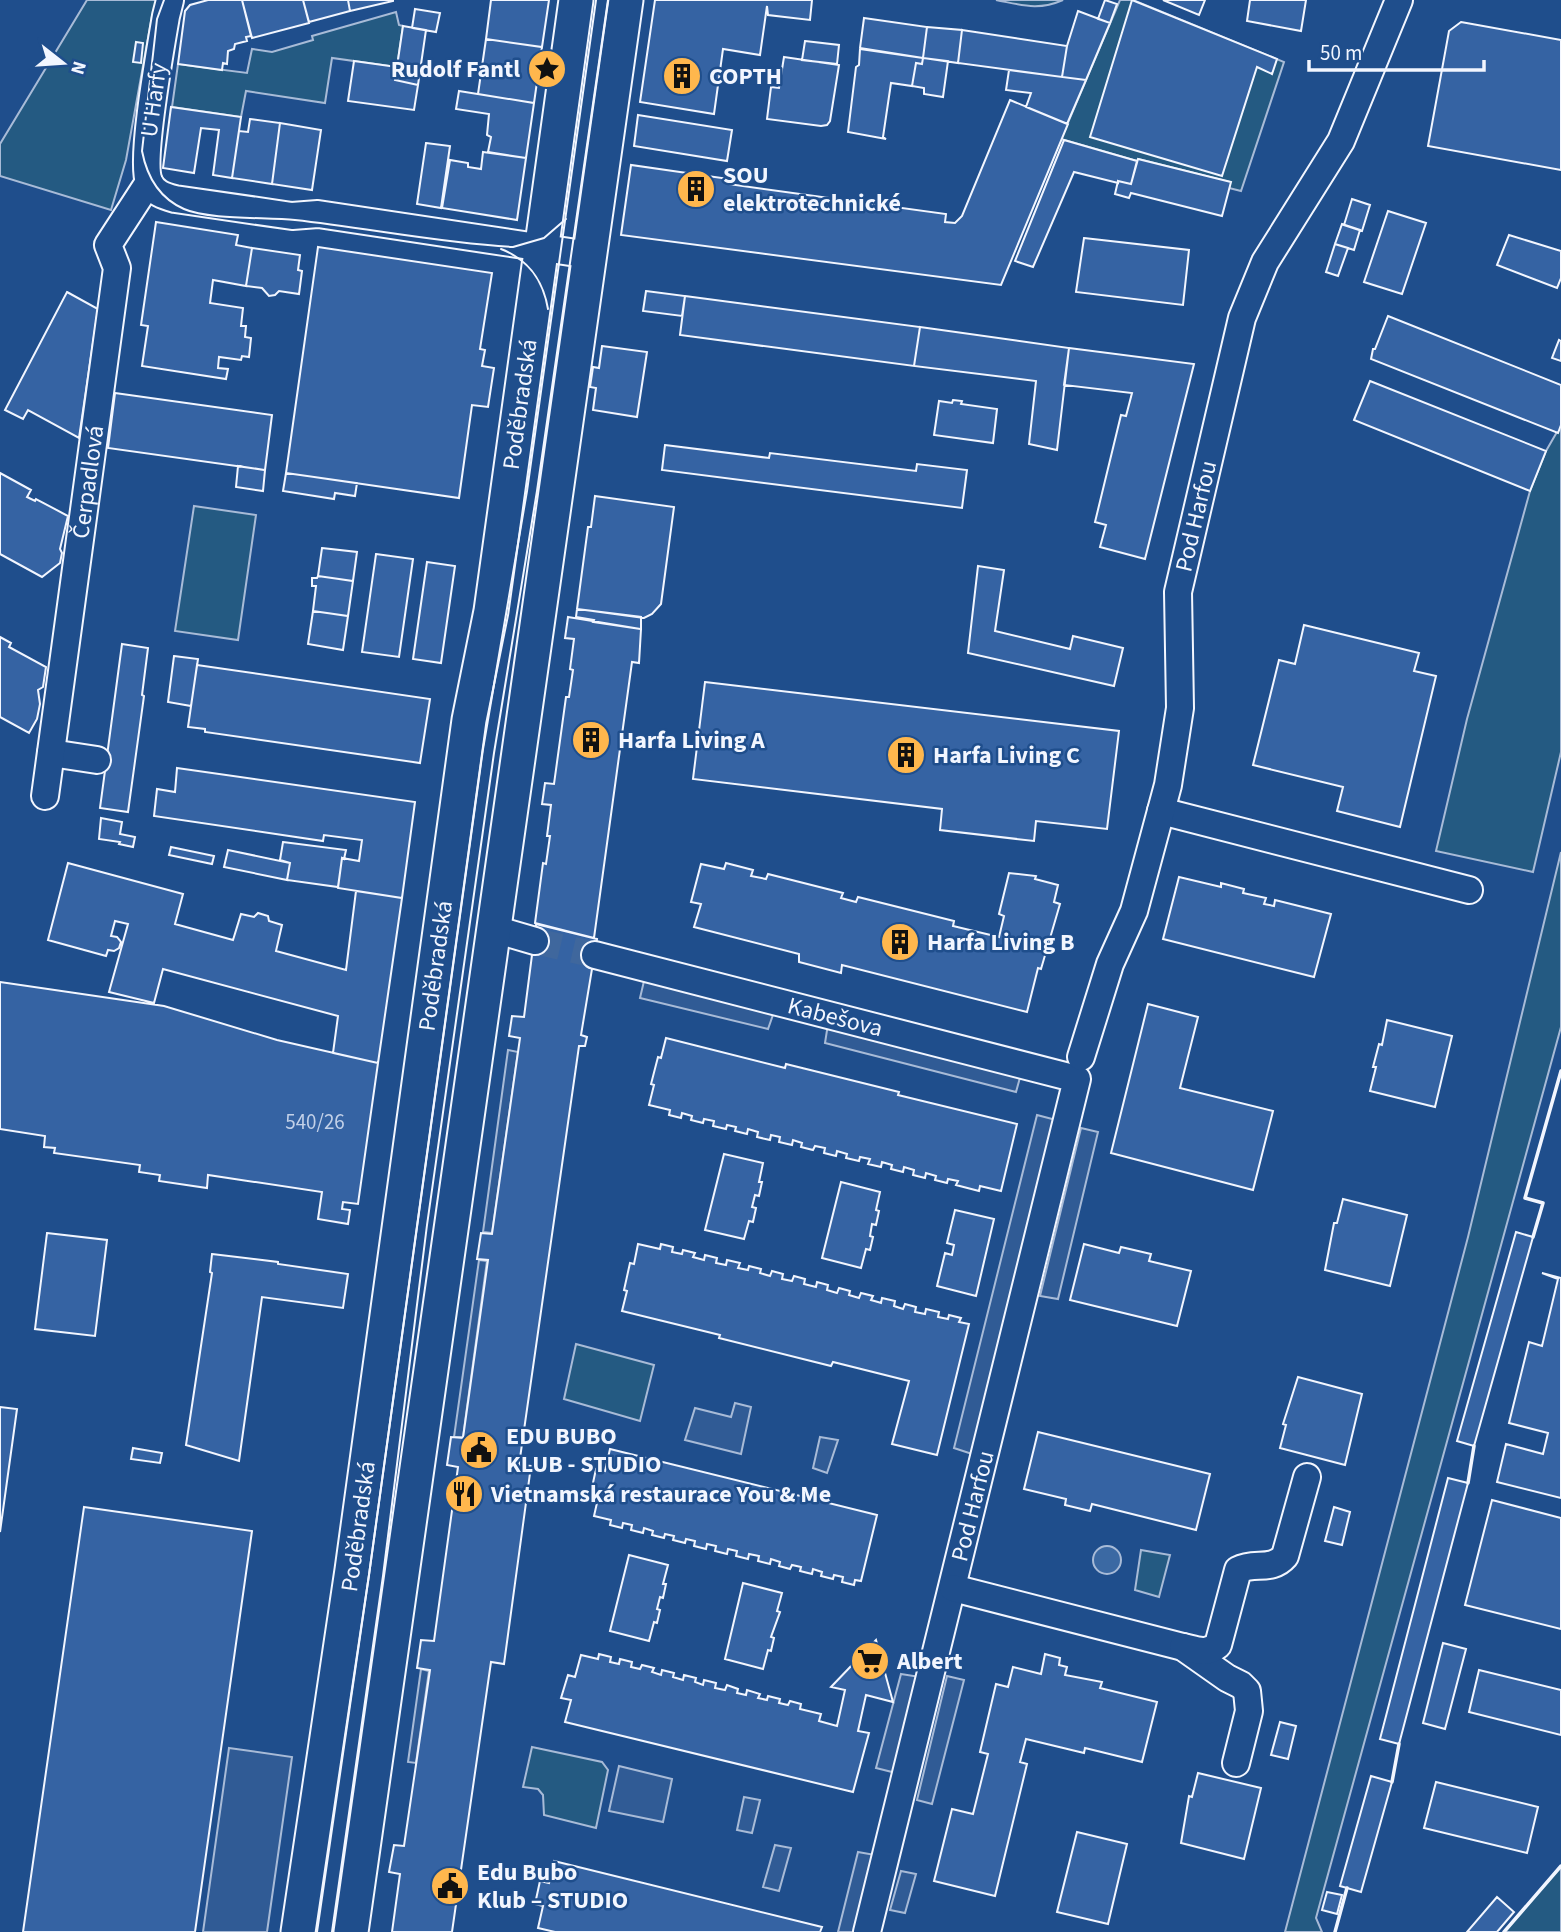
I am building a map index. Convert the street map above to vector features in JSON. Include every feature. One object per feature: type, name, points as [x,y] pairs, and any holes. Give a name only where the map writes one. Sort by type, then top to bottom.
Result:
[{"type":"main road","name":"Poděbradská","points":[[298,1932],[354,1557],[469,720],[491,611],[576,0]]},
{"type":"main road","name":"Poděbradská","points":[[351,1932],[626,0]]},
{"type":"street","name":"U Harfy","points":[[155,188],[146,157],[170,0]]},
{"type":"street","name":"Pod Harfou","points":[[867,1932],[1079,1068],[1110,964],[1134,911],[1168,785],[1180,708],[1178,592],[1242,318],[1265,262],[1341,141],[1399,0]]},
{"type":"street","points":[[155,188],[175,200],[292,216],[318,214],[590,255]]},
{"type":"street","name":"Čerpadlová","points":[[45,796],[117,268],[108,245],[155,188]]},
{"type":"street","points":[[51,753],[96,760]]},
{"type":"street","points":[[1161,811],[1469,890]]},
{"type":"street","points":[[494,929],[535,941]]},
{"type":"street","name":"Kabešova","points":[[595,955],[1079,1068]]},
{"type":"street","points":[[953,1588],[1206,1652],[1218,1645],[1238,1570],[1252,1566],[1272,1567],[1285,1556],[1307,1477]]},
{"type":"street","points":[[1183,1647],[1247,1691],[1249,1711],[1236,1763]]},
{"type":"shaded area","points":[[87,0],[158,0],[152,16],[126,160],[111,210],[0,176],[0,144]]},
{"type":"shaded area","points":[[996,0],[1063,0],[1038,6]]},
{"type":"shaded area","points":[[1120,0],[1133,0],[1284,62],[1241,191],[1229,188],[1230,182],[1139,159],[1137,161],[1061,139]]},
{"type":"shaded area","points":[[396,12],[399,25],[403,26],[397,67],[332,58],[325,103],[246,91],[241,117],[172,107],[178,64],[247,73],[252,49],[272,52],[313,40],[312,36]]},
{"type":"shaded area","points":[[1561,425],[1561,752],[1533,872],[1436,851],[1467,719],[1530,491],[1546,451]]},
{"type":"shaded area","points":[[194,506],[256,515],[238,640],[175,631]]},
{"type":"shaded area","points":[[1561,852],[1561,1027],[1316,1918],[1322,1932],[1285,1932],[1468,1237]]},
{"type":"shaded area","points":[[644,981],[830,1023],[1021,1074],[1016,1092],[825,1043],[828,1024],[774,1012],[768,1029],[640,998]]},
{"type":"shaded area","points":[[508,1050],[518,1052],[492,1233],[483,1232]]},
{"type":"shaded area","points":[[1037,1115],[1056,1120],[972,1454],[954,1448]]},
{"type":"shaded area","points":[[1081,1128],[1098,1132],[1058,1299],[1040,1296]]},
{"type":"shaded area","points":[[479,1260],[487,1261],[463,1437],[454,1437]]},
{"type":"shaded area","points":[[576,1344],[654,1365],[640,1421],[564,1399]]},
{"type":"shaded area","points":[[735,1403],[751,1407],[741,1454],[685,1440],[695,1408],[731,1417]]},
{"type":"shaded area","points":[[820,1437],[838,1440],[827,1473],[813,1468]]},
{"type":"shaded area","points":[[1107,1546],[1117,1550],[1121,1560],[1117,1570],[1107,1574],[1097,1570],[1093,1560],[1097,1550]]},
{"type":"shaded area","points":[[1141,1550],[1170,1555],[1159,1597],[1135,1590]]},
{"type":"shaded area","points":[[421,1669],[429,1671],[416,1763],[408,1762]]},
{"type":"shaded area","points":[[901,1674],[920,1677],[896,1773],[876,1768]]},
{"type":"shaded area","points":[[947,1676],[964,1680],[932,1804],[917,1800]]},
{"type":"shaded area","points":[[532,1747],[602,1762],[608,1770],[596,1828],[544,1815],[543,1795],[538,1789],[523,1787]]},
{"type":"shaded area","points":[[229,1748],[292,1757],[267,1932],[203,1932]]},
{"type":"shaded area","points":[[619,1766],[672,1779],[663,1822],[609,1811]]},
{"type":"shaded area","points":[[744,1797],[760,1800],[752,1833],[737,1830]]},
{"type":"shaded area","points":[[775,1845],[791,1848],[779,1891],[763,1887]]},
{"type":"shaded area","points":[[858,1852],[875,1855],[856,1932],[838,1932]]},
{"type":"shaded area","points":[[1561,1866],[1561,1932],[1504,1932]]},
{"type":"shaded area","points":[[901,1871],[916,1874],[905,1913],[890,1910]]},
{"type":"building","points":[[208,0],[242,0],[251,36],[228,51],[227,64],[223,63],[222,70],[178,64],[185,11],[190,5]]},
{"type":"building","points":[[242,0],[303,0],[309,23],[252,38]]},
{"type":"building","points":[[303,0],[348,0],[350,11],[309,22]]},
{"type":"building","points":[[348,0],[393,0],[393,1],[350,11]]},
{"type":"building","points":[[491,0],[549,0],[542,47],[486,39]]},
{"type":"building","name":"COPTH","points":[[655,0],[812,0],[810,20],[768,15],[767,6],[760,55],[723,49],[714,114],[640,102]]},
{"type":"building","points":[[1105,0],[1117,4],[1110,23],[1098,19]]},
{"type":"building","points":[[1132,0],[1277,59],[1272,74],[1257,67],[1222,176],[1090,137]]},
{"type":"building","points":[[1163,0],[1205,0],[1199,15]]},
{"type":"building","points":[[1250,0],[1306,0],[1301,31],[1247,21]]},
{"type":"building","points":[[415,9],[440,13],[436,32],[412,28]]},
{"type":"building","points":[[1078,11],[1110,23],[1086,80],[1062,77],[1067,46]]},
{"type":"building","points":[[864,18],[927,27],[923,58],[860,48]]},
{"type":"building","points":[[1461,22],[1561,40],[1561,170],[1428,146],[1449,31]]},
{"type":"building","points":[[403,26],[426,30],[418,85],[395,80]]},
{"type":"building","points":[[927,27],[962,30],[958,63],[923,58]]},
{"type":"building","points":[[962,30],[1067,46],[1062,77],[958,63]]},
{"type":"building","points":[[486,39],[542,47],[534,103],[478,94]]},
{"type":"building","points":[[805,41],[839,45],[837,64],[802,60]]},
{"type":"building","points":[[136,42],[143,43],[141,63],[133,62]]},
{"type":"building","points":[[860,49],[923,58],[922,64],[916,63],[912,86],[891,83],[883,137],[886,139],[848,132]]},
{"type":"building","points":[[784,57],[839,65],[830,121],[827,125],[767,119],[771,87],[779,88]]},
{"type":"building","points":[[923,58],[948,61],[943,97],[924,94],[924,88],[912,86],[916,63],[922,64]]},
{"type":"building","points":[[354,61],[397,67],[395,80],[418,85],[414,110],[348,101]]},
{"type":"building","points":[[1009,70],[1086,80],[1067,124],[1026,107],[1031,93],[1006,90]]},
{"type":"building","points":[[459,91],[534,103],[526,158],[488,152],[491,137],[487,135],[489,114],[456,109]]},
{"type":"building","name":"SOU elektrotechnické","points":[[1010,100],[1068,124],[1001,285],[621,235],[631,165],[729,179],[728,184],[946,214],[945,222],[955,223],[962,216]]},
{"type":"building","points":[[171,107],[241,117],[232,178],[213,175],[219,130],[201,128],[194,173],[163,168]]},
{"type":"building","points":[[638,115],[732,130],[727,161],[634,146]]},
{"type":"building","points":[[250,119],[280,123],[272,184],[232,178],[239,131],[248,132]]},
{"type":"building","points":[[280,123],[321,130],[312,190],[272,184]]},
{"type":"building","points":[[1064,140],[1137,161],[1131,184],[1074,172],[1033,267],[1015,261]]},
{"type":"building","points":[[426,143],[450,146],[441,208],[417,204]]},
{"type":"building","points":[[483,152],[526,158],[517,220],[442,208],[450,160],[468,163],[468,167],[481,169]]},
{"type":"building","points":[[1138,159],[1231,182],[1222,216],[1131,193],[1129,198],[1115,194],[1118,181],[1131,184]]},
{"type":"building","points":[[1352,199],[1370,205],[1362,231],[1344,225]]},
{"type":"building","points":[[1388,211],[1426,223],[1402,294],[1364,282]]},
{"type":"building","points":[[156,222],[238,235],[236,245],[252,248],[246,286],[213,280],[210,303],[243,308],[241,326],[246,326],[245,337],[251,338],[249,357],[242,356],[241,360],[219,357],[218,368],[228,369],[226,379],[142,366],[148,326],[141,325]]},
{"type":"building","points":[[1342,224],[1360,230],[1354,250],[1335,244]]},
{"type":"building","points":[[1509,235],[1561,251],[1561,278],[1557,288],[1497,265]]},
{"type":"building","points":[[1084,238],[1189,250],[1183,305],[1076,292]]},
{"type":"building","points":[[1335,244],[1348,248],[1338,276],[1326,272]]},
{"type":"building","points":[[318,247],[492,273],[480,349],[485,350],[482,366],[494,368],[488,407],[472,405],[459,498],[286,473]]},
{"type":"building","points":[[252,248],[300,255],[298,270],[302,271],[299,294],[279,291],[269,296],[262,288],[246,286]]},
{"type":"building","points":[[646,291],[685,296],[682,316],[643,311]]},
{"type":"building","points":[[67,292],[98,309],[79,438],[28,410],[23,419],[5,410]]},
{"type":"building","points":[[685,296],[920,327],[914,366],[680,335]]},
{"type":"building","points":[[1388,316],[1561,385],[1561,425],[1558,433],[1371,359]]},
{"type":"building","points":[[920,327],[1069,348],[1057,450],[1029,444],[1036,381],[914,366]]},
{"type":"building","points":[[1559,340],[1561,341],[1561,361],[1552,358]]},
{"type":"building","points":[[602,346],[647,352],[637,417],[593,410],[596,388],[590,387],[593,367],[599,368]]},
{"type":"building","points":[[1069,348],[1194,364],[1145,559],[1100,547],[1106,525],[1095,522],[1121,415],[1126,416],[1132,393],[1064,385]]},
{"type":"building","points":[[1370,381],[1546,451],[1530,491],[1354,420]]},
{"type":"building","points":[[115,393],[272,415],[265,470],[108,448]]},
{"type":"building","points":[[953,400],[962,401],[961,404],[997,409],[993,443],[934,435],[939,401],[952,403]]},
{"type":"building","points":[[665,445],[769,458],[770,453],[916,471],[917,464],[967,470],[962,508],[662,470]]},
{"type":"building","points":[[238,466],[265,470],[263,491],[236,487]]},
{"type":"building","points":[[0,473],[31,490],[27,497],[68,516],[60,549],[60,563],[42,577],[0,554]]},
{"type":"building","points":[[286,473],[357,483],[355,496],[335,493],[334,499],[283,491]]},
{"type":"building","points":[[595,496],[674,507],[661,604],[644,618],[577,609]]},
{"type":"building","points":[[322,548],[357,552],[353,581],[318,576]]},
{"type":"building","points":[[376,554],[413,559],[399,657],[362,652]]},
{"type":"building","points":[[427,562],[455,566],[441,663],[413,659]]},
{"type":"building","points":[[978,566],[1004,570],[995,631],[1070,649],[1073,636],[1123,648],[1114,686],[968,653]]},
{"type":"building","points":[[318,576],[353,581],[348,616],[313,611],[316,586],[312,586],[312,578]]},
{"type":"building","points":[[577,609],[641,617],[641,629],[576,617]]},
{"type":"building","points":[[313,611],[348,616],[343,650],[308,644]]},
{"type":"building","name":"Harfa Living A","points":[[568,617],[641,629],[639,663],[632,662],[594,938],[535,923],[543,863],[546,864],[550,836],[547,836],[551,805],[542,804],[545,783],[554,784],[566,697],[569,697],[573,670],[570,669],[574,639],[565,638]]},
{"type":"building","points":[[1304,625],[1419,653],[1414,671],[1436,676],[1400,827],[1337,811],[1343,787],[1253,765],[1279,660],[1295,664]]},
{"type":"building","points":[[0,637],[11,643],[9,647],[46,667],[43,687],[38,690],[40,704],[37,719],[29,733],[0,717]]},
{"type":"building","points":[[122,644],[148,648],[128,812],[100,808]]},
{"type":"building","points":[[174,656],[198,659],[191,706],[168,702]]},
{"type":"building","points":[[197,665],[430,699],[420,763],[205,732],[205,729],[188,727]]},
{"type":"building","name":"Harfa Living C","points":[[705,682],[1119,731],[1107,829],[1036,821],[1034,841],[940,830],[942,809],[693,779]]},
{"type":"building","points":[[177,768],[415,802],[402,898],[338,888],[342,858],[359,861],[362,840],[324,835],[323,841],[154,816],[157,789],[175,792]]},
{"type":"building","points":[[101,818],[122,822],[120,834],[135,837],[133,847],[99,839]]},
{"type":"building","points":[[283,842],[346,850],[344,859],[342,858],[338,887],[287,880],[290,863],[280,860]]},
{"type":"building","points":[[171,847],[214,856],[212,864],[169,855]]},
{"type":"building","points":[[228,850],[290,863],[287,880],[224,867]]},
{"type":"building","points":[[68,863],[183,894],[175,924],[233,940],[241,914],[254,917],[258,913],[268,916],[269,921],[282,925],[276,951],[346,970],[356,891],[402,898],[378,1063],[333,1053],[338,1016],[163,969],[154,1003],[109,992],[128,924],[115,921],[111,936],[117,937],[121,942],[119,948],[108,950],[106,956],[48,940]]},
{"type":"building","name":"Harfa Living B","points":[[726,863],[753,870],[751,876],[766,879],[768,874],[843,893],[841,898],[856,902],[858,897],[954,921],[953,926],[999,937],[1004,916],[999,914],[1009,873],[1036,876],[1035,879],[1058,885],[1054,902],[1060,904],[1041,969],[1038,968],[1027,1012],[842,965],[841,973],[799,962],[799,954],[694,927],[701,904],[691,902],[701,864],[724,869]]},
{"type":"building","points":[[1179,877],[1221,887],[1221,883],[1244,889],[1243,893],[1266,898],[1264,904],[1274,906],[1275,900],[1331,914],[1314,977],[1163,939]]},
{"type":"building","points":[[536,924],[597,939],[581,1035],[587,1037],[585,1046],[579,1046],[519,1465],[531,1466],[504,1664],[491,1662],[452,1932],[392,1932],[400,1874],[389,1872],[394,1845],[404,1846],[430,1670],[417,1668],[421,1640],[434,1641],[458,1467],[447,1465],[451,1437],[463,1438],[488,1260],[477,1259],[481,1233],[492,1234],[520,1038],[509,1036],[512,1016],[524,1017]]},
{"type":"building","points":[[0,982],[164,1006],[277,1040],[378,1063],[358,1204],[343,1202],[342,1209],[350,1210],[348,1224],[318,1219],[322,1192],[208,1175],[207,1188],[159,1181],[160,1175],[139,1172],[140,1165],[54,1153],[55,1148],[44,1147],[45,1136],[0,1129]]},
{"type":"building","points":[[1148,1004],[1198,1017],[1180,1088],[1273,1111],[1253,1190],[1111,1153]]},
{"type":"building","points":[[1387,1020],[1452,1036],[1435,1107],[1370,1091],[1376,1067],[1373,1067],[1379,1044],[1382,1045]]},
{"type":"building","points":[[666,1038],[785,1068],[786,1064],[1017,1124],[1001,1191],[980,1186],[979,1191],[956,1185],[958,1181],[948,1179],[947,1183],[935,1180],[936,1176],[926,1173],[925,1178],[913,1175],[914,1170],[904,1167],[903,1172],[891,1169],[892,1165],[882,1162],[881,1167],[868,1164],[870,1159],[860,1157],[859,1161],[846,1158],[847,1154],[837,1151],[836,1156],[824,1153],[825,1148],[815,1146],[813,1150],[801,1147],[802,1143],[793,1140],[792,1145],[779,1142],[780,1137],[771,1135],[770,1140],[757,1137],[758,1132],[748,1129],[747,1134],[735,1131],[736,1127],[727,1125],[726,1129],[713,1126],[714,1121],[704,1119],[703,1123],[691,1120],[692,1116],[682,1113],[681,1118],[669,1115],[670,1110],[649,1105],[654,1085],[651,1084]]},
{"type":"building","points":[[724,1154],[763,1163],[759,1196],[755,1195],[752,1207],[756,1208],[753,1222],[749,1221],[744,1239],[705,1230]]},
{"type":"building","points":[[841,1182],[880,1192],[876,1225],[872,1224],[870,1250],[866,1249],[861,1268],[822,1258]]},
{"type":"building","points":[[1343,1199],[1407,1215],[1390,1286],[1325,1270],[1334,1223],[1337,1223]]},
{"type":"building","points":[[955,1210],[994,1219],[976,1296],[937,1286],[945,1253],[952,1255],[954,1245],[947,1243]]},
{"type":"building","points":[[1516,1232],[1533,1237],[1474,1446],[1457,1441]]},
{"type":"building","points":[[47,1233],[107,1240],[95,1336],[35,1329]]},
{"type":"building","points":[[638,1244],[660,1249],[661,1244],[673,1247],[672,1252],[682,1254],[683,1250],[695,1253],[693,1257],[704,1260],[705,1255],[717,1258],[716,1263],[726,1265],[727,1260],[740,1263],[738,1268],[748,1270],[749,1266],[761,1269],[760,1273],[770,1276],[772,1271],[783,1274],[782,1279],[792,1281],[794,1276],[805,1279],[804,1284],[816,1287],[817,1282],[828,1285],[827,1290],[837,1293],[839,1288],[850,1291],[849,1295],[859,1298],[861,1293],[873,1296],[871,1300],[881,1303],[882,1298],[895,1301],[894,1306],[903,1309],[905,1304],[916,1307],[915,1312],[925,1314],[926,1309],[939,1312],[938,1317],[948,1319],[949,1315],[961,1318],[959,1322],[969,1324],[937,1455],[892,1444],[909,1381],[833,1362],[831,1366],[622,1311],[630,1263],[634,1264]]},
{"type":"building","points":[[1084,1244],[1119,1253],[1121,1247],[1151,1254],[1149,1261],[1191,1271],[1177,1326],[1070,1300]]},
{"type":"building","points":[[212,1254],[348,1274],[343,1308],[262,1297],[239,1461],[186,1445],[212,1273]]},
{"type":"building","points":[[1542,1273],[1561,1278],[1561,1498],[1497,1482],[1506,1444],[1543,1454],[1548,1433],[1509,1423],[1529,1342],[1542,1346],[1558,1279]]},
{"type":"building","points":[[1298,1377],[1362,1394],[1345,1465],[1280,1448],[1286,1425],[1283,1424]]},
{"type":"building","points":[[0,1407],[17,1409],[0,1532]]},
{"type":"building","points":[[1038,1432],[1210,1474],[1196,1530],[1092,1504],[1090,1511],[1065,1505],[1066,1499],[1024,1489]]},
{"type":"building","points":[[133,1448],[162,1453],[160,1463],[131,1459]]},
{"type":"building","points":[[610,1449],[877,1515],[861,1581],[855,1580],[854,1585],[842,1582],[843,1577],[834,1575],[833,1579],[821,1576],[822,1572],[813,1569],[812,1574],[800,1571],[801,1567],[792,1565],[790,1569],[779,1566],[780,1562],[771,1559],[770,1564],[758,1561],[759,1556],[749,1554],[748,1559],[736,1556],[737,1551],[728,1549],[727,1554],[715,1551],[716,1546],[707,1544],[706,1549],[694,1546],[695,1541],[686,1539],[685,1543],[673,1540],[674,1536],[665,1534],[664,1538],[652,1535],[653,1531],[644,1528],[643,1533],[631,1530],[632,1525],[623,1523],[622,1528],[610,1525],[611,1520],[594,1516],[599,1494],[591,1492],[596,1469],[605,1471]]},
{"type":"building","points":[[1448,1478],[1468,1483],[1399,1744],[1380,1739]]},
{"type":"building","points":[[1492,1500],[1561,1518],[1561,1629],[1465,1605]]},
{"type":"building","points":[[84,1507],[252,1531],[195,1932],[23,1932]]},
{"type":"building","points":[[1334,1507],[1350,1512],[1342,1545],[1325,1541]]},
{"type":"building","points":[[629,1555],[668,1565],[663,1598],[660,1597],[657,1609],[660,1610],[657,1623],[654,1622],[649,1641],[610,1631]]},
{"type":"building","points":[[743,1583],[782,1593],[777,1611],[780,1612],[771,1637],[774,1638],[771,1651],[768,1650],[763,1669],[725,1659]]},
{"type":"building","points":[[876,1640],[893,1702],[866,1695],[858,1731],[869,1733],[853,1792],[565,1722],[571,1700],[561,1698],[568,1675],[575,1677],[581,1655],[598,1659],[599,1654],[611,1657],[610,1662],[619,1664],[620,1659],[632,1662],[631,1667],[640,1669],[642,1665],[654,1668],[652,1672],[661,1675],[662,1670],[674,1673],[673,1677],[683,1680],[684,1675],[696,1678],[695,1682],[703,1685],[704,1680],[716,1683],[715,1688],[725,1690],[727,1685],[738,1689],[737,1693],[746,1695],[747,1690],[760,1694],[758,1698],[767,1700],[768,1696],[780,1699],[779,1703],[788,1705],[790,1701],[801,1704],[800,1709],[821,1714],[819,1721],[837,1726],[845,1690],[831,1687]]},
{"type":"building","points":[[1443,1643],[1466,1649],[1445,1729],[1423,1723]]},
{"type":"building","points":[[1045,1654],[1060,1658],[1059,1665],[1067,1667],[1065,1675],[1102,1682],[1100,1688],[1157,1702],[1142,1762],[1085,1748],[1084,1753],[1026,1739],[1020,1762],[1027,1764],[995,1896],[934,1881],[952,1809],[973,1814],[988,1754],[980,1752],[996,1684],[1008,1687],[1013,1667],[1041,1674]]},
{"type":"building","points":[[1479,1670],[1561,1690],[1561,1735],[1469,1712]]},
{"type":"building","points":[[1280,1722],[1296,1726],[1288,1759],[1271,1755]]},
{"type":"building","points":[[1198,1773],[1261,1788],[1244,1859],[1181,1843],[1189,1796],[1192,1797]]},
{"type":"building","points":[[1371,1776],[1392,1782],[1361,1892],[1340,1886]]},
{"type":"building","points":[[1436,1782],[1538,1807],[1527,1853],[1424,1828]]},
{"type":"building","points":[[1077,1832],[1127,1844],[1108,1924],[1057,1912]]},
{"type":"building","points":[[554,1861],[822,1927],[820,1932],[555,1932],[538,1928],[543,1906],[535,1904],[540,1881],[549,1883]]},
{"type":"building","points":[[1327,1892],[1342,1895],[1337,1914],[1322,1910]]},
{"type":"building","points":[[1497,1897],[1514,1912],[1497,1932],[1467,1932]]},
{"type":"tunnel","points":[[535,941],[595,955]]},
{"type":"tram line","points":[[164,0],[157,19],[142,151],[155,186],[168,199],[184,209],[208,215],[295,220],[513,247],[544,238],[566,219]]},
{"type":"tram line","points":[[317,1932],[483,749],[527,491],[596,0]]},
{"type":"tram line","points":[[332,1932],[383,1576],[427,1225],[494,753],[537,491],[608,0]]},
{"type":"tram line","points":[[501,249],[519,259],[533,272],[548,309]]},
{"type":"wall","points":[[1533,1237],[1543,1203],[1525,1198],[1561,1071]]},
{"type":"wall","points":[[1468,1483],[1474,1446]]},
{"type":"wall","points":[[1392,1782],[1399,1744]]},
{"type":"wall","points":[[1504,1932],[1561,1866]]},
{"type":"wall","points":[[1335,1932],[1347,1888]]},
{"type":"place","name":"Rudolf Fantl","points":[[547,69]]},
{"type":"place","name":"COPTH","points":[[682,76]]},
{"type":"place","name":"SOU elektrotechnické","points":[[696,189]]},
{"type":"place","name":"Harfa Living A","points":[[591,740]]},
{"type":"place","name":"Harfa Living C","points":[[906,755]]},
{"type":"place","name":"Harfa Living B","points":[[900,942]]},
{"type":"place","name":"EDU BUBO KLUB - STUDIO","points":[[479,1450]]},
{"type":"place","name":"Vietnamská restaurace You & Me","points":[[464,1494]]},
{"type":"place","name":"Albert","points":[[870,1661]]},
{"type":"place","name":"Edu Bubo Klub – STUDIO","points":[[450,1886]]}]
